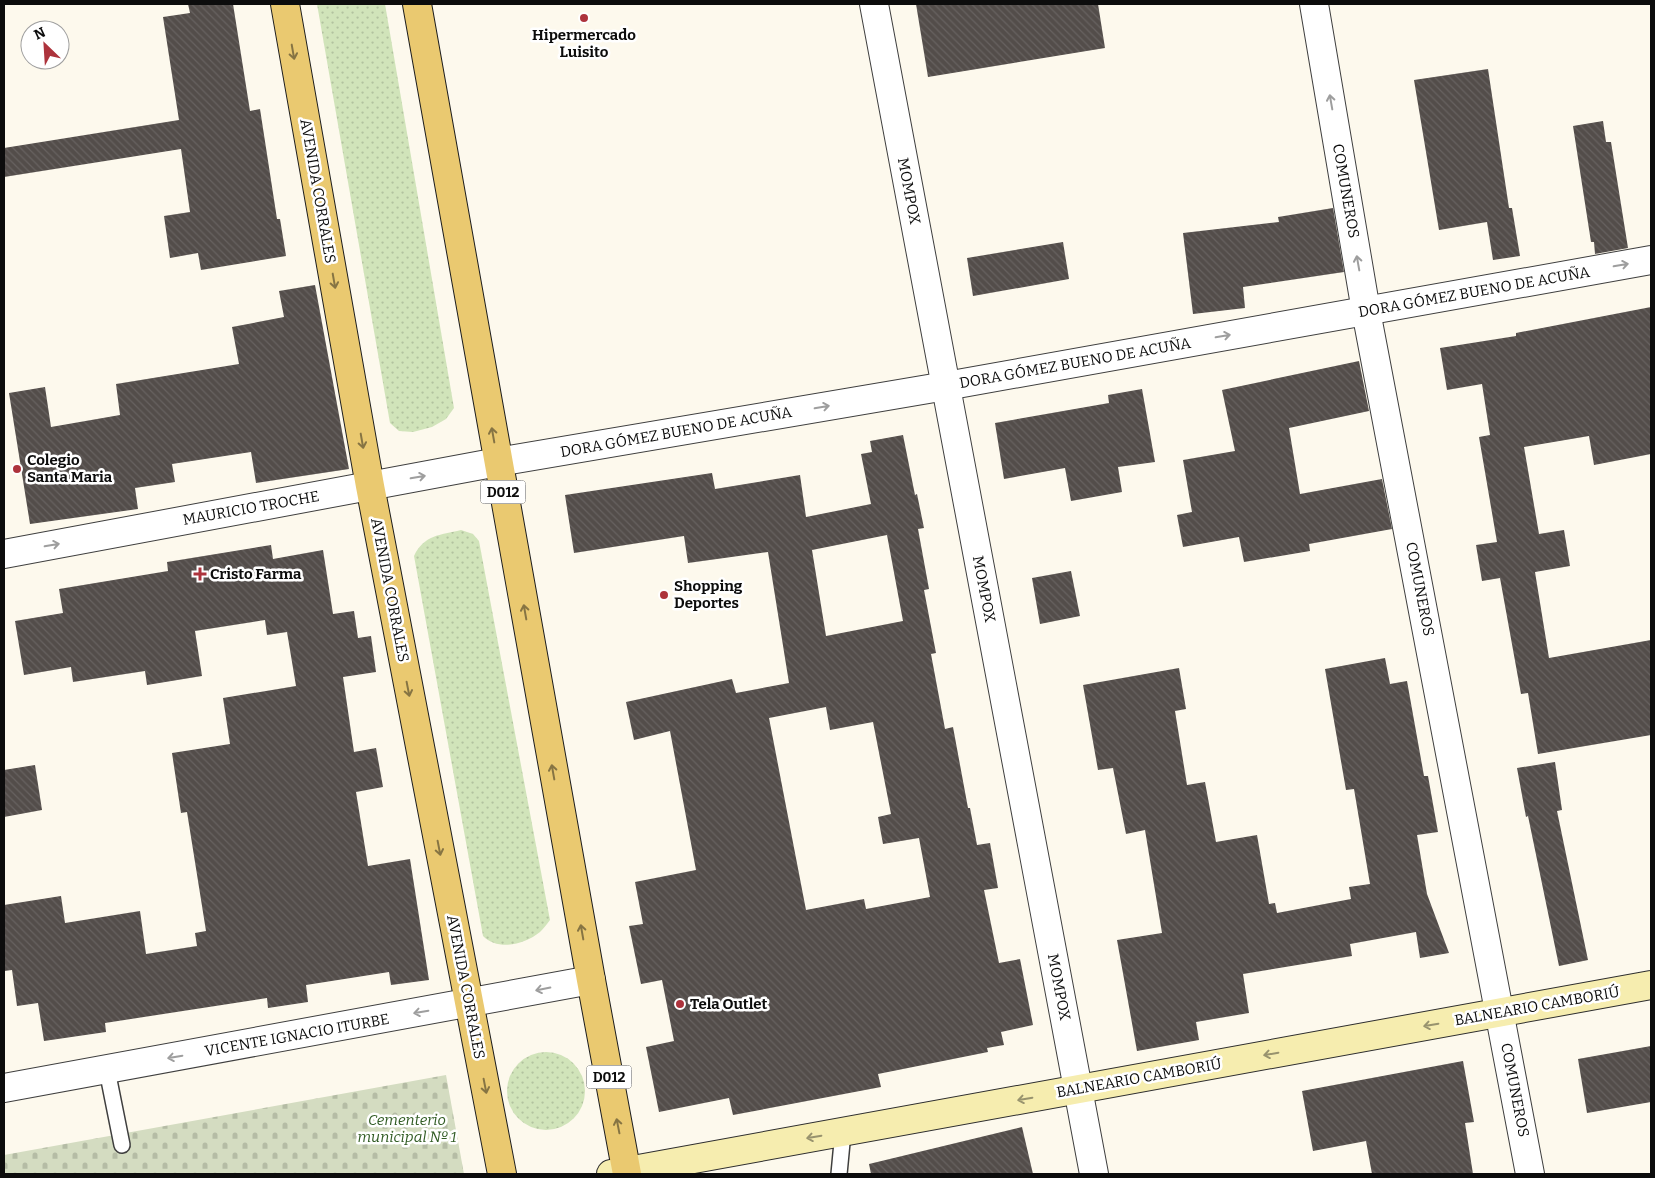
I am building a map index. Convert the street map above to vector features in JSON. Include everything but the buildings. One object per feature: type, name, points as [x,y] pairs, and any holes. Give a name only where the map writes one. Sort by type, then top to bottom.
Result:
[{"type":"main road","name":"AVENIDA CORRALES","points":[[285,4],[370,486],[502,1174]]},
{"type":"main road","name":"D012","points":[[417,4],[590,980],[621,1173]]},
{"type":"street","name":"MOMPOX","points":[[874,4],[1094,1174]]},
{"type":"street","name":"COMUNEROS","points":[[1314,4],[1366,310],[1530,1174]]},
{"type":"street","name":"DORA GÓMEZ BUENO DE ACUÑA","points":[[498,462],[946,386],[1651,260]]},
{"type":"street","name":"MAURICIO TROCHE","points":[[4,554],[498,462]]},
{"type":"street","name":"VICENTE IGNACIO ITURBE","points":[[4,1088],[469,1004],[590,980]]},
{"type":"street","name":"BALNEARIO CAMBORIÚ","points":[[621,1173],[1651,985]]},
{"type":"lane","points":[[106,1070],[122,1145]]},
{"type":"lane","points":[[839,1174],[843,1132]]},
{"type":"green space","points":[[317,4],[385,4],[454,408],[446,419],[432,427],[413,432],[399,431],[390,423]]},
{"type":"green space","points":[[461,530],[473,534],[479,541],[550,920],[534,937],[519,943],[503,945],[489,941],[483,936],[414,556],[423,544],[433,537]]},
{"type":"green space","points":[[538,1052],[554,1052],[568,1058],[579,1069],[585,1083],[585,1099],[579,1113],[568,1124],[554,1130],[538,1130],[524,1124],[513,1113],[507,1099],[507,1083],[513,1069],[524,1058]]},
{"type":"green space","name":"Cementerio municipal Nº 1","points":[[446,1075],[464,1174],[4,1174],[4,1155]]},
{"type":"place","name":"Hipermercado Luisito","points":[[584,18]]},
{"type":"place","name":"Colegio Santa Maria","points":[[17,469]]},
{"type":"place","name":"Cristo Farma","points":[[200,574]]},
{"type":"place","name":"Shopping Deportes","points":[[664,595]]},
{"type":"place","name":"Tela Outlet","points":[[680,1004]]}]
